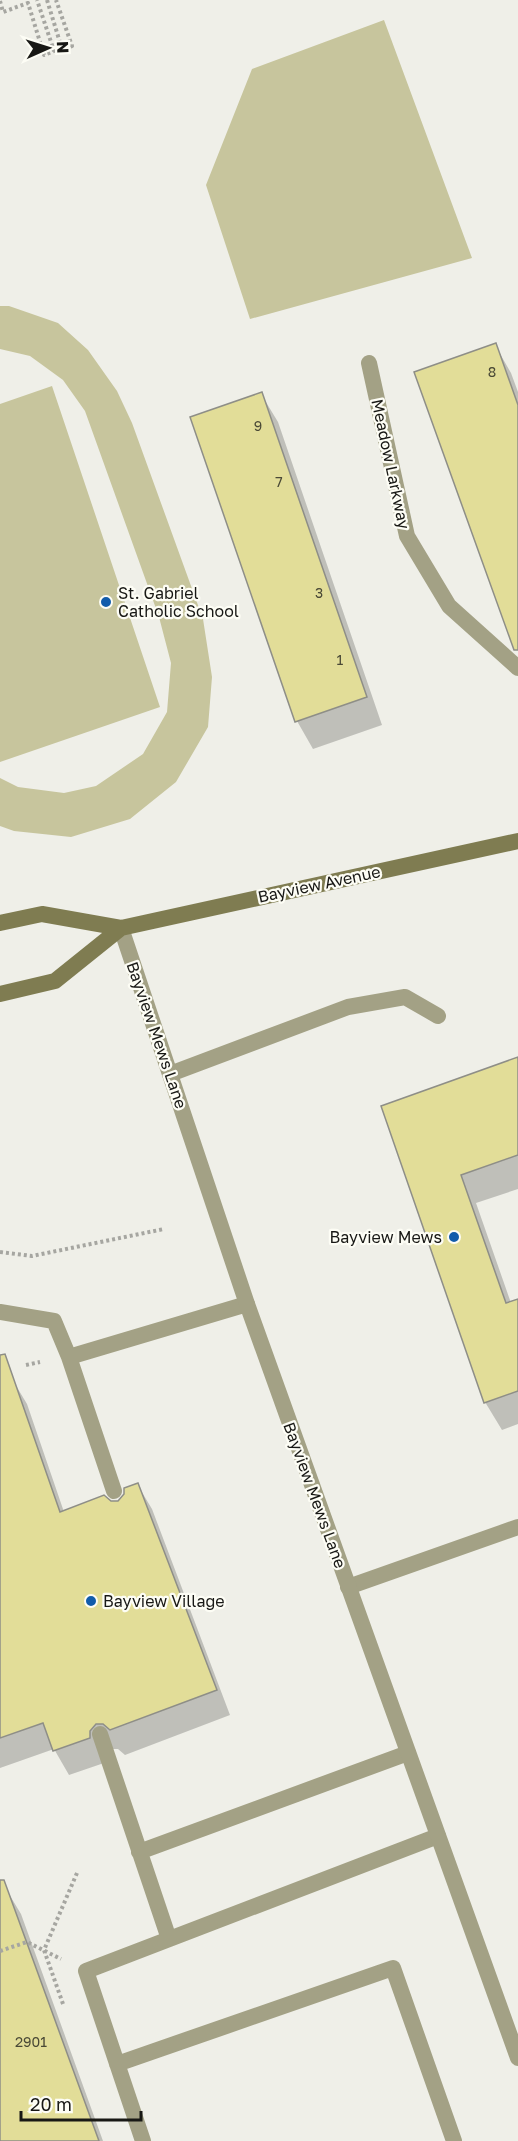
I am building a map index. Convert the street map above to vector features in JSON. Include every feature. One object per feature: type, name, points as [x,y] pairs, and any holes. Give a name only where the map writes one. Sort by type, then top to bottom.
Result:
[{"type":"main road","name":"Bayview Avenue","points":[[0,922],[42,914],[121,928],[518,841]]},
{"type":"main road","name":"Bayview Avenue","points":[[0,994],[55,981],[121,928]]},
{"type":"street","name":"Meadow Larkway","points":[[369,363],[407,536],[449,606],[518,668]]},
{"type":"street","name":"Bayview Mews Lane","points":[[121,928],[247,1304],[518,2058]]},
{"type":"street","points":[[170,1074],[348,1007],[405,997],[438,1016]]},
{"type":"street","points":[[69,1357],[247,1304]]},
{"type":"street","points":[[0,1312],[54,1321],[69,1357],[114,1491]]},
{"type":"street","points":[[348,1587],[518,1527]]},
{"type":"street","points":[[99,1734],[169,1939]]},
{"type":"street","points":[[139,1852],[408,1753]]},
{"type":"street","points":[[143,2141],[86,1971],[438,1836]]},
{"type":"street","points":[[117,2064],[393,1968],[454,2141]]},
{"type":"path","points":[[0,1],[3,12],[28,3],[44,55],[54,51],[37,0]]},
{"type":"path","points":[[47,0],[62,50],[72,46],[56,0]]},
{"type":"path","points":[[0,1252],[32,1256],[164,1228]]},
{"type":"path","points":[[0,1951],[27,1942],[86,1971]]},
{"type":"shaded area","points":[[384,20],[472,258],[250,319],[206,185],[252,69]]},
{"type":"shaded area","points":[[0,306],[9,306],[58,323],[88,350],[117,391],[132,423],[203,619],[212,677],[208,727],[176,782],[130,819],[71,837],[14,831],[0,826],[0,778],[18,787],[64,793],[96,786],[143,754],[167,712],[171,663],[159,617],[85,411],[63,380],[30,356],[0,349]]},
{"type":"shaded area","points":[[52,386],[160,707],[0,762],[0,404]]},
{"type":"building","points":[[496,343],[518,405],[518,650],[514,650],[414,372]]},
{"type":"building","points":[[262,392],[367,697],[295,722],[190,417]]},
{"type":"building","name":"Bayview Mews","points":[[518,1057],[518,1155],[461,1175],[506,1303],[518,1299],[518,1391],[484,1403],[381,1106]]},
{"type":"building","name":"Bayview Village","points":[[5,1354],[60,1512],[104,1495],[111,1501],[118,1501],[124,1494],[124,1488],[138,1483],[217,1690],[110,1730],[103,1724],[96,1724],[90,1731],[90,1738],[53,1751],[43,1723],[0,1738],[0,1355]]},
{"type":"building","points":[[0,1880],[4,1880],[99,2141],[0,2141]]},
{"type":"place","name":"St. Gabriel Catholic School","points":[[106,602]]},
{"type":"place","name":"Bayview Mews","points":[[454,1237]]},
{"type":"place","name":"Bayview Village","points":[[91,1601]]}]
